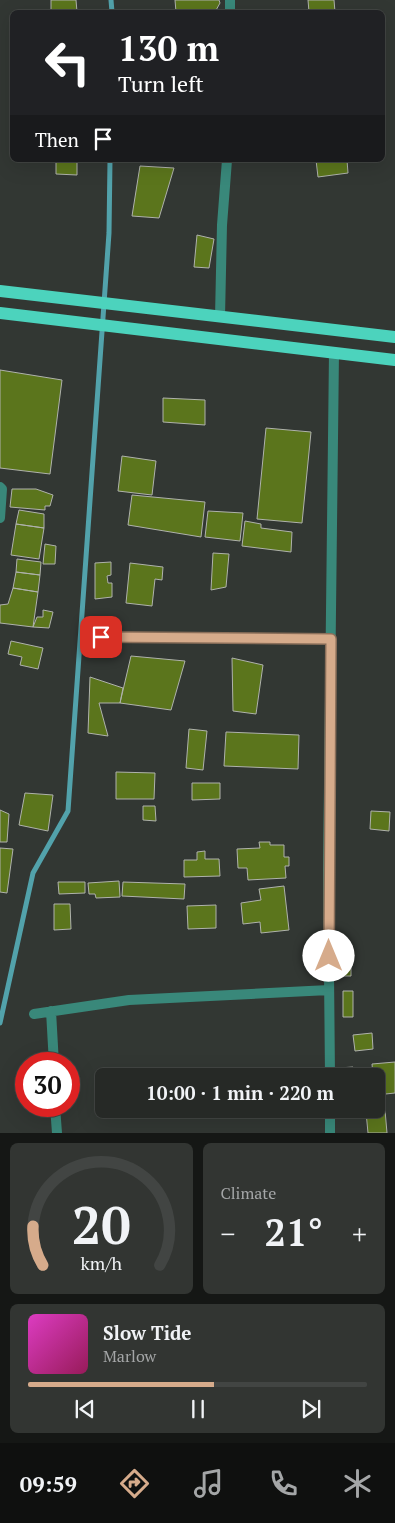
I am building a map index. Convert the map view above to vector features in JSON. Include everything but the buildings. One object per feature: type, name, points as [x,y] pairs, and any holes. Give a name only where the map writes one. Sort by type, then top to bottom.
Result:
[{"type":"main road","points":[[0,290],[120,306],[395,337]]},
{"type":"main road","points":[[0,313],[395,360]]},
{"type":"street","points":[[220,317],[222,225],[227,162]]},
{"type":"street","points":[[330,1068],[334,352]]},
{"type":"street","points":[[0,487],[2,489],[0,518]]},
{"type":"street","points":[[101,637],[331,639]]},
{"type":"street","points":[[34,1014],[128,1000],[329,990]]},
{"type":"street","points":[[51,1011],[53,1052]]},
{"type":"street","points":[[56,1117],[57,1133]]},
{"type":"street","points":[[330,1118],[330,1133]]},
{"type":"waterway","points":[[111,0],[112,10]]},
{"type":"waterway","points":[[0,1023],[33,873],[68,811],[109,233],[110,162]]},
{"type":"route","points":[[101,637],[331,639],[328,870],[329,956]]}]
